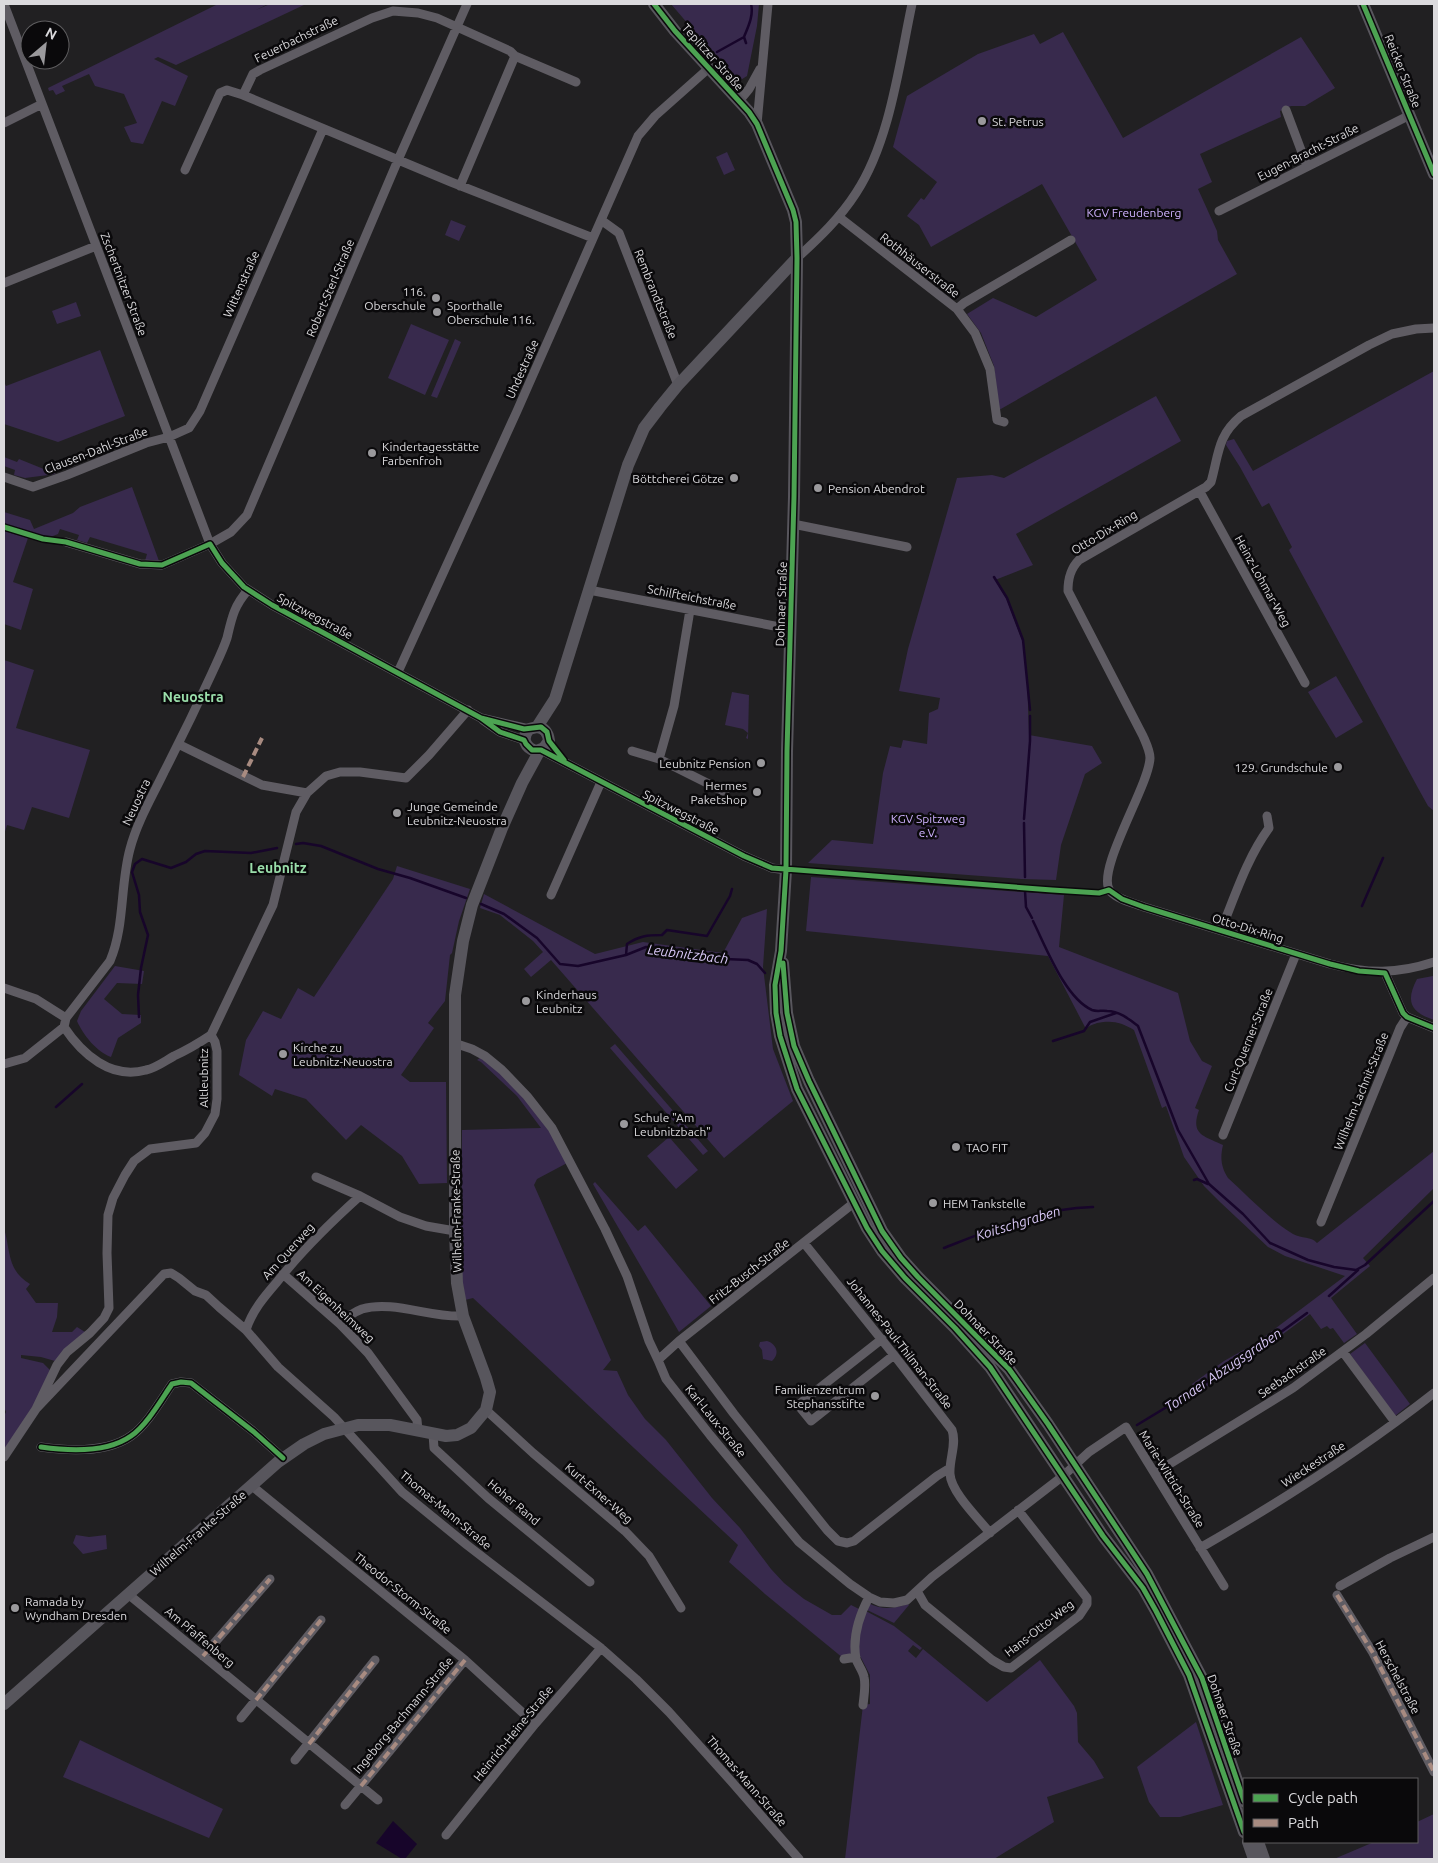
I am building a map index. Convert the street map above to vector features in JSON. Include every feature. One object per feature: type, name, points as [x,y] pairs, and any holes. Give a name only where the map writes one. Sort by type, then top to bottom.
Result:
[{"type":"main road","name":"Teplitzer Straße","points":[[654,4],[757,124],[793,210],[796,222],[798,258]]},
{"type":"main road","name":"Reicker Straße","points":[[1364,4],[1434,174]]},
{"type":"main road","name":"Wilhelm-Franke-Straße","points":[[4,1704],[283,1458],[324,1434],[342,1428],[371,1424],[390,1425],[433,1434],[457,1435],[471,1428],[486,1410],[490,1392],[463,1316],[457,1283],[455,1231],[455,995],[468,923],[484,873],[555,699],[637,442],[644,428],[678,385],[798,258]]},
{"type":"main road","name":"Dohnaer Straße","points":[[798,258],[786,870],[781,951],[775,984],[776,1013],[780,1036],[797,1089],[868,1228],[882,1251],[905,1278],[956,1328],[990,1367],[1103,1536],[1142,1588],[1170,1637],[1189,1676],[1243,1829]]},
{"type":"main road","name":"Dohnaer Straße","points":[[781,951],[787,1013],[794,1046],[882,1231],[901,1258],[918,1277],[1009,1369],[1048,1424],[1147,1574],[1202,1678],[1243,1798]]},
{"type":"main road","points":[[1248,1843],[1254,1859]]},
{"type":"main road","points":[[1258,1843],[1264,1859]]},
{"type":"street","name":"Zschertnitzer Straße","points":[[4,4],[210,544],[228,570]]},
{"type":"street","name":"Robert-Sterl-Straße","points":[[210,544],[231,532],[247,515],[398,160],[467,4]]},
{"type":"street","points":[[757,124],[768,4]]},
{"type":"street","points":[[798,258],[839,217],[857,192],[882,139],[912,4]]},
{"type":"street","name":"Feuerbachstraße","points":[[243,95],[254,74],[260,70],[383,13],[393,11],[418,13],[437,18],[457,27]]},
{"type":"street","points":[[457,27],[510,51],[515,56],[576,82]]},
{"type":"street","points":[[460,186],[515,56]]},
{"type":"street","points":[[739,101],[749,90],[762,67]]},
{"type":"street","name":"Uhdestraße","points":[[398,672],[517,411],[638,136],[645,126],[709,68]]},
{"type":"street","points":[[185,170],[220,93],[227,90],[460,186],[593,238]]},
{"type":"street","points":[[4,123],[42,104]]},
{"type":"street","points":[[1286,110],[1307,166]]},
{"type":"street","name":"Eugen-Bracht-Straße","points":[[1219,211],[1410,115]]},
{"type":"street","name":"Wittenstraße","points":[[169,437],[189,428],[195,421],[323,129]]},
{"type":"street","name":"Rothhäuserstraße","points":[[839,217],[957,309],[975,333],[990,369],[997,420],[1004,422]]},
{"type":"street","name":"Rembrandtstraße","points":[[601,220],[619,233],[678,385]]},
{"type":"street","points":[[957,309],[964,303],[1071,240]]},
{"type":"street","points":[[4,283],[96,246]]},
{"type":"street","name":"Otto-Dix-Ring","points":[[1434,328],[1416,329],[1384,338],[1241,416],[1227,428],[1221,440],[1211,482],[1200,492],[1079,560],[1073,566],[1070,573],[1068,591],[1143,736],[1150,757],[1146,775],[1111,860],[1106,879],[1110,890],[1122,899],[1144,907],[1358,971],[1385,972],[1411,969],[1434,962]]},
{"type":"street","name":"Clausen-Dahl-Straße","points":[[4,477],[33,487],[146,443],[169,437]]},
{"type":"street","name":"Heinz-Lohmar-Weg","points":[[1200,492],[1305,683]]},
{"type":"street","points":[[793,524],[907,546]]},
{"type":"street","points":[[66,542],[140,564],[153,565],[170,562],[210,544]]},
{"type":"street","name":"Spitzwegstraße","points":[[228,570],[248,590],[272,605],[468,710],[500,732],[537,740],[569,765],[601,782],[744,856],[772,868],[786,870]]},
{"type":"street","name":"Neuostra","points":[[4,1064],[24,1058],[65,1023],[104,971],[114,951],[124,874],[130,847],[223,647],[232,614],[239,600],[248,590]]},
{"type":"street","name":"Schilfteichstraße","points":[[589,590],[790,629]]},
{"type":"street","points":[[659,759],[674,706],[690,610]]},
{"type":"street","name":"Altleubnitz","points":[[4,1457],[36,1409],[62,1360],[68,1352],[95,1328],[104,1318],[109,1308],[106,1253],[108,1215],[113,1198],[125,1175],[134,1161],[150,1149],[196,1142],[205,1133],[216,1114],[218,1099],[217,1051],[211,1035],[273,905],[296,812],[306,793],[326,776],[340,772],[360,772],[406,778],[468,710]]},
{"type":"street","points":[[178,744],[262,786],[306,793]]},
{"type":"street","points":[[632,751],[659,759],[725,792]]},
{"type":"street","points":[[551,895],[601,782]]},
{"type":"street","points":[[1221,930],[1243,875],[1260,841],[1269,828],[1267,816]]},
{"type":"street","name":"Curt-Querner-Straße","points":[[1223,1135],[1296,954]]},
{"type":"street","points":[[1385,972],[1398,1005],[1408,1017],[1434,1028]]},
{"type":"street","points":[[4,988],[36,999],[65,1023],[75,1043],[92,1059],[114,1069],[136,1072],[148,1070],[200,1043],[211,1035]]},
{"type":"street","name":"Wilhelm-Lachnit-Straße","points":[[1321,1222],[1400,1028],[1408,1017]]},
{"type":"street","name":"Karl-Laux-Straße","points":[[454,1042],[485,1056],[502,1070],[527,1096],[552,1128],[620,1260],[639,1308],[648,1341],[666,1379],[799,1542],[843,1579],[869,1597],[880,1602],[894,1603],[906,1600],[1063,1476]]},
{"type":"street","points":[[316,1176],[400,1217],[426,1226],[455,1231]]},
{"type":"street","name":"Am Querweg","points":[[246,1330],[260,1302],[283,1274],[318,1235],[360,1196]]},
{"type":"street","name":"Fritz-Busch-Straße","points":[[658,1360],[679,1341],[855,1202]]},
{"type":"street","name":"Johannes-Paul-Thilman-Straße","points":[[804,1243],[882,1339],[952,1430],[954,1438],[950,1468],[953,1486],[990,1533]]},
{"type":"street","name":"Thomas-Mann-Straße","points":[[36,1409],[164,1274],[170,1273],[179,1278],[194,1291],[206,1295],[246,1330],[278,1367],[334,1417],[402,1492],[467,1545],[601,1648],[636,1679],[669,1712],[798,1859]]},
{"type":"street","name":"Am Eigenheimweg","points":[[283,1274],[340,1324],[368,1353],[417,1420],[418,1431]]},
{"type":"street","name":"Seebachstraße","points":[[1155,1473],[1276,1400],[1343,1352],[1434,1278]]},
{"type":"street","points":[[340,1324],[349,1316],[363,1309],[386,1307],[463,1316]]},
{"type":"street","points":[[882,1339],[798,1405],[810,1420],[894,1355]]},
{"type":"street","name":"Karl-Laux-Straße","points":[[679,1341],[788,1483],[838,1541],[854,1542],[937,1476],[950,1468]]},
{"type":"street","points":[[1343,1352],[1395,1422]]},
{"type":"street","points":[[41,1447],[65,1450],[111,1445],[132,1436],[154,1410],[172,1384],[186,1382],[191,1383],[254,1432],[283,1458]]},
{"type":"street","name":"Wieckestraße","points":[[1200,1548],[1312,1480],[1434,1393]]},
{"type":"street","name":"Kurt-Exner-Weg","points":[[486,1410],[625,1531],[649,1556],[681,1608]]},
{"type":"street","name":"Marie-Wittich-Straße","points":[[1063,1476],[1089,1452],[1126,1427],[1224,1586]]},
{"type":"street","name":"Hoher Rand","points":[[433,1434],[434,1448],[488,1498],[590,1582]]},
{"type":"street","name":"Theodor-Storm-Straße","points":[[252,1486],[465,1660],[535,1724]]},
{"type":"street","name":"Hans-Otto-Weg","points":[[917,1591],[925,1605],[992,1660],[1004,1667],[1011,1668],[1079,1616],[1087,1604],[1087,1598],[1018,1510]]},
{"type":"street","name":"Herschelstraße","points":[[1434,1537],[1390,1558],[1338,1590],[1434,1772]]},
{"type":"street","points":[[203,1656],[270,1579]]},
{"type":"street","name":"Am Pfaffenberg","points":[[128,1594],[378,1800]]},
{"type":"street","points":[[863,1705],[864,1676],[856,1657],[855,1641],[857,1623],[869,1597]]},
{"type":"street","points":[[241,1718],[321,1620]]},
{"type":"street","name":"Heinrich-Heine-Straße","points":[[446,1835],[535,1724],[601,1648]]},
{"type":"street","points":[[844,1659],[856,1657]]},
{"type":"street","points":[[295,1760],[375,1660]]},
{"type":"street","name":"Ingeborg-Bachmann-Straße","points":[[361,1786],[465,1660]]},
{"type":"street","points":[[345,1805],[361,1786]]},
{"type":"green space","points":[[218,4],[268,4],[256,10],[270,4],[306,4],[176,65],[158,57],[154,59],[188,76],[175,106],[162,101],[143,144],[131,142],[124,127],[137,123],[124,94],[95,86],[89,74],[62,86],[65,91],[56,95],[53,90],[49,91],[48,88]]},
{"type":"green space","points":[[671,4],[759,4],[757,26],[747,76],[739,81]]},
{"type":"green space","name":"KGV Freudenberg","points":[[1063,32],[1123,138],[1301,37],[1335,88],[1305,106],[1291,106],[1280,111],[1281,117],[1200,154],[1212,182],[1198,189],[1217,231],[1218,240],[1237,274],[999,410],[994,366],[981,333],[967,314],[993,298],[1036,317],[1097,280],[1042,184],[931,247],[919,225],[907,216],[921,198],[924,200],[937,182],[893,147],[907,96],[978,54],[1034,34],[1040,44]]},
{"type":"green space","points":[[727,152],[735,170],[724,175],[716,157]]},
{"type":"green space","points":[[451,220],[466,226],[459,241],[445,235]]},
{"type":"green space","points":[[76,302],[81,316],[57,324],[52,311]]},
{"type":"green space","points":[[411,324],[449,340],[425,395],[388,378]]},
{"type":"green space","points":[[455,339],[461,342],[437,398],[431,396]]},
{"type":"green space","points":[[100,350],[125,416],[58,442],[4,424],[4,382],[6,386]]},
{"type":"green space","points":[[1434,371],[1434,811],[1428,806],[1418,788],[1289,550],[1292,547],[1269,503],[1262,507],[1226,445],[1227,441],[1234,439],[1253,471]]},
{"type":"green space","name":"KGV Spitzweg e.V.","points":[[1156,396],[1181,441],[1016,534],[1033,565],[995,580],[1006,598],[1023,643],[1027,676],[1029,735],[1092,746],[1102,763],[1085,774],[1061,845],[1056,880],[808,863],[832,840],[873,844],[883,773],[890,746],[901,748],[903,740],[927,744],[929,713],[938,709],[940,698],[899,691],[908,649],[957,478],[992,475],[1004,478]]},
{"type":"green space","points":[[4,457],[17,462],[19,459],[56,474],[25,478],[14,475],[15,470],[4,466]]},
{"type":"green space","points":[[132,487],[159,561],[145,561],[147,554],[90,537],[87,543],[77,540],[79,535],[60,529],[58,534],[48,538],[4,526],[4,512],[30,520],[34,529],[73,513],[80,507]]},
{"type":"green space","points":[[4,531],[28,538],[13,582],[33,589],[21,630],[4,624]]},
{"type":"green space","points":[[4,660],[34,670],[16,728],[90,750],[69,818],[32,807],[24,830],[7,825],[4,835]]},
{"type":"green space","points":[[1336,676],[1363,722],[1336,738],[1308,692]]},
{"type":"green space","points":[[732,692],[749,695],[748,739],[746,738],[748,733],[743,729],[725,725]]},
{"type":"green space","points":[[397,866],[470,889],[450,955],[445,1001],[428,1023],[434,1028],[401,1075],[410,1082],[446,1082],[447,1183],[419,1184],[402,1156],[361,1125],[346,1140],[306,1099],[275,1089],[272,1096],[239,1075],[246,1040],[263,1011],[281,1019],[298,988],[314,997],[393,879]]},
{"type":"green space","points":[[811,877],[1064,895],[1059,947],[1178,993],[1190,1041],[1202,1061],[1212,1066],[1195,1108],[1199,1110],[1196,1125],[1198,1130],[1205,1137],[1223,1145],[1222,1162],[1228,1178],[1268,1215],[1296,1236],[1312,1239],[1317,1243],[1434,1151],[1434,1188],[1363,1258],[1370,1266],[1331,1298],[1357,1334],[1344,1343],[1333,1328],[1330,1329],[1327,1326],[1321,1329],[1310,1314],[1197,1393],[1192,1384],[1224,1361],[1256,1343],[1345,1276],[1285,1256],[1268,1247],[1204,1186],[1184,1157],[1166,1106],[1162,1108],[1134,1030],[1121,1023],[1112,1022],[1097,1023],[1086,1029],[1048,956],[806,931]]},
{"type":"green space","points":[[484,894],[595,954],[643,942],[723,953],[742,918],[767,909],[763,967],[773,1049],[793,1101],[724,1158],[551,960],[531,977],[524,969],[543,952],[533,941],[500,915],[480,908]]},
{"type":"green space","points":[[115,966],[144,971],[142,984],[117,983],[104,999],[122,1014],[141,1015],[141,1023],[118,1038],[111,1057],[91,1042],[77,1021],[81,1011]]},
{"type":"green space","points":[[1433,976],[1434,1020],[1415,1010],[1411,1000],[1413,987],[1417,979]]},
{"type":"green space","points":[[615,1044],[708,1151],[703,1155],[610,1048]]},
{"type":"green space","points":[[481,1057],[527,1096],[569,1162],[537,1179],[534,1185],[611,1360],[603,1370],[617,1371],[628,1395],[645,1419],[666,1440],[784,1583],[804,1599],[832,1615],[841,1615],[851,1605],[859,1609],[853,1651],[848,1656],[843,1658],[729,1562],[738,1545],[473,1298],[465,1300],[461,1269],[462,1130],[541,1128],[517,1096],[477,1060]]},
{"type":"green space","points":[[669,1137],[698,1170],[676,1189],[647,1156]]},
{"type":"green space","points":[[595,1182],[638,1231],[645,1225],[711,1306],[679,1332],[593,1184]]},
{"type":"green space","points":[[4,1228],[11,1260],[17,1273],[30,1284],[26,1289],[36,1303],[58,1303],[57,1317],[52,1332],[72,1332],[77,1327],[85,1332],[55,1361],[41,1357],[21,1355],[21,1358],[43,1363],[50,1370],[36,1403],[4,1450],[4,1416],[6,1412],[4,1407]]},
{"type":"green space","points":[[767,1341],[773,1344],[777,1352],[772,1361],[763,1359],[762,1350],[759,1346],[760,1342]]},
{"type":"green space","points":[[1365,1343],[1410,1404],[1395,1416],[1350,1354]]},
{"type":"green space","points":[[76,1535],[89,1537],[106,1535],[107,1549],[83,1554],[73,1543]]},
{"type":"green space","points":[[868,1603],[887,1608],[909,1605],[894,1623],[865,1609]]},
{"type":"green space","points":[[864,1610],[894,1626],[922,1648],[920,1650],[913,1645],[908,1651],[916,1658],[923,1649],[987,1702],[1040,1660],[1074,1706],[1077,1713],[1078,1742],[1094,1761],[1104,1778],[1047,1797],[1054,1822],[994,1859],[845,1859],[863,1705],[870,1704],[870,1675],[859,1654],[858,1642]]},
{"type":"green space","points":[[1196,1722],[1223,1805],[1180,1817],[1160,1817],[1149,1802],[1137,1767]]},
{"type":"green space","points":[[80,1740],[223,1809],[209,1838],[63,1777]]},
{"type":"green space","points":[[1434,1814],[1434,1859],[1334,1859],[1372,1843],[1418,1843],[1418,1822]]},
{"type":"shaded area","points":[[393,1821],[417,1844],[405,1859],[376,1843]]},
{"type":"waterway","points":[[746,43],[744,37],[751,17],[751,4]]},
{"type":"waterway","points":[[717,52],[744,37]]},
{"type":"waterway","points":[[994,577],[1007,598],[1023,640],[1030,710]]},
{"type":"waterway","points":[[1024,819],[1030,716]]},
{"type":"waterway","points":[[1024,823],[1025,877]]},
{"type":"waterway","name":"Leubnitzbach","points":[[296,844],[303,843],[321,846],[378,869],[466,898]]},
{"type":"waterway","name":"Leubnitzbach","points":[[139,1017],[138,995],[148,935],[140,912],[139,895],[132,872],[135,864],[142,859],[171,868],[205,851],[251,853],[277,848]]},
{"type":"waterway","points":[[1362,906],[1383,858]]},
{"type":"waterway","points":[[626,955],[627,944],[631,941],[643,936],[662,935],[667,930],[707,936],[730,896],[732,889]]},
{"type":"waterway","points":[[1025,891],[1026,907],[1032,918]]},
{"type":"waterway","name":"Leubnitzbach","points":[[481,904],[504,914],[537,938],[560,964],[578,966],[626,955],[646,947],[656,947],[702,958],[748,960],[757,964],[765,973]]},
{"type":"waterway","points":[[1033,921],[1057,971],[1073,995],[1082,1004],[1094,1011],[1111,1011],[1120,1014],[1138,1026],[1178,1130],[1209,1184],[1243,1214],[1270,1243],[1308,1260],[1334,1267],[1356,1270],[1365,1265],[1434,1201]]},
{"type":"waterway","points":[[1053,1041],[1084,1031],[1090,1022],[1116,1013]]},
{"type":"waterway","name":"Leubnitzbach","points":[[56,1107],[82,1084]]},
{"type":"waterway","name":"Koitschgraben","points":[[1194,1180],[1197,1179],[1208,1184]]},
{"type":"waterway","name":"Koitschgraben","points":[[944,1248],[1036,1215],[1074,1208],[1093,1207]]},
{"type":"waterway","name":"Tornaer Abzugsgraben","points":[[1329,1296],[1358,1270]]},
{"type":"waterway","name":"Tornaer Abzugsgraben","points":[[1137,1425],[1224,1371],[1307,1313]]},
{"type":"tram line","points":[[1361,4],[1434,179]]},
{"type":"marked path","points":[[243,777],[262,738]]},
{"type":"marked path","points":[[203,1656],[270,1579]]},
{"type":"marked path","points":[[1337,1595],[1373,1653],[1434,1772]]},
{"type":"marked path","points":[[256,1700],[321,1620]]},
{"type":"marked path","points":[[309,1744],[375,1660]]},
{"type":"marked path","points":[[361,1786],[465,1660]]},
{"type":"cycle path","points":[[654,4],[675,31],[749,112],[757,124],[793,210],[796,222],[794,497],[787,751],[786,870],[781,951],[775,985],[776,1013],[780,1036],[797,1089],[867,1228],[882,1251],[905,1278],[955,1328],[990,1367],[1103,1536],[1143,1588],[1189,1675],[1243,1829]]},
{"type":"cycle path","points":[[1363,4],[1434,174]]},
{"type":"cycle path","points":[[4,527],[43,539],[66,542],[140,564],[162,565],[210,544],[222,563],[244,587],[272,605],[481,718],[524,729],[541,727],[547,732],[549,741],[564,760]]},
{"type":"cycle path","points":[[481,718],[500,732],[524,740],[532,750],[541,750],[744,856],[772,868],[1052,890],[1099,893],[1109,890],[1122,899],[1144,907],[1330,964],[1359,971],[1385,973],[1403,1013],[1407,1017],[1434,1028]]},
{"type":"cycle path","points":[[783,963],[787,1013],[794,1046],[882,1231],[901,1258],[918,1277],[1009,1369],[1048,1424],[1147,1574],[1202,1678],[1243,1798]]},
{"type":"cycle path","points":[[41,1447],[75,1450],[99,1448],[121,1442],[143,1425],[172,1384],[181,1382],[191,1383],[254,1432],[283,1458]]},
{"type":"place","name":"St. Petrus","points":[[982,121]]},
{"type":"place","name":"116. Oberschule","points":[[436,298]]},
{"type":"place","name":"Sporthalle Oberschule 116.","points":[[437,312]]},
{"type":"place","name":"Kindertagesstätte Farbenfroh","points":[[372,453]]},
{"type":"place","name":"Böttcherei Götze","points":[[734,478]]},
{"type":"place","name":"Pension Abendrot","points":[[818,488]]},
{"type":"place","name":"Leubnitz Pension","points":[[761,763]]},
{"type":"place","name":"129. Grundschule","points":[[1338,767]]},
{"type":"place","name":"Hermes Paketshop","points":[[757,792]]},
{"type":"place","name":"Junge Gemeinde Leubnitz-Neuostra","points":[[397,813]]},
{"type":"place","name":"Kinderhaus Leubnitz","points":[[526,1001]]},
{"type":"place","name":"Kirche zu Leubnitz-Neuostra","points":[[283,1054]]},
{"type":"place","name":"Schule \"Am Leubnitzbach\"","points":[[624,1124]]},
{"type":"place","name":"TAO FIT","points":[[956,1147]]},
{"type":"place","name":"HEM Tankstelle","points":[[933,1203]]},
{"type":"place","name":"Familienzentrum Stephansstifte","points":[[875,1396]]},
{"type":"place","name":"Ramada by Wyndham Dresden","points":[[15,1608]]},
{"type":"district","name":"Neuostra","points":[[193,697]]},
{"type":"district","name":"Leubnitz","points":[[278,868]]}]
